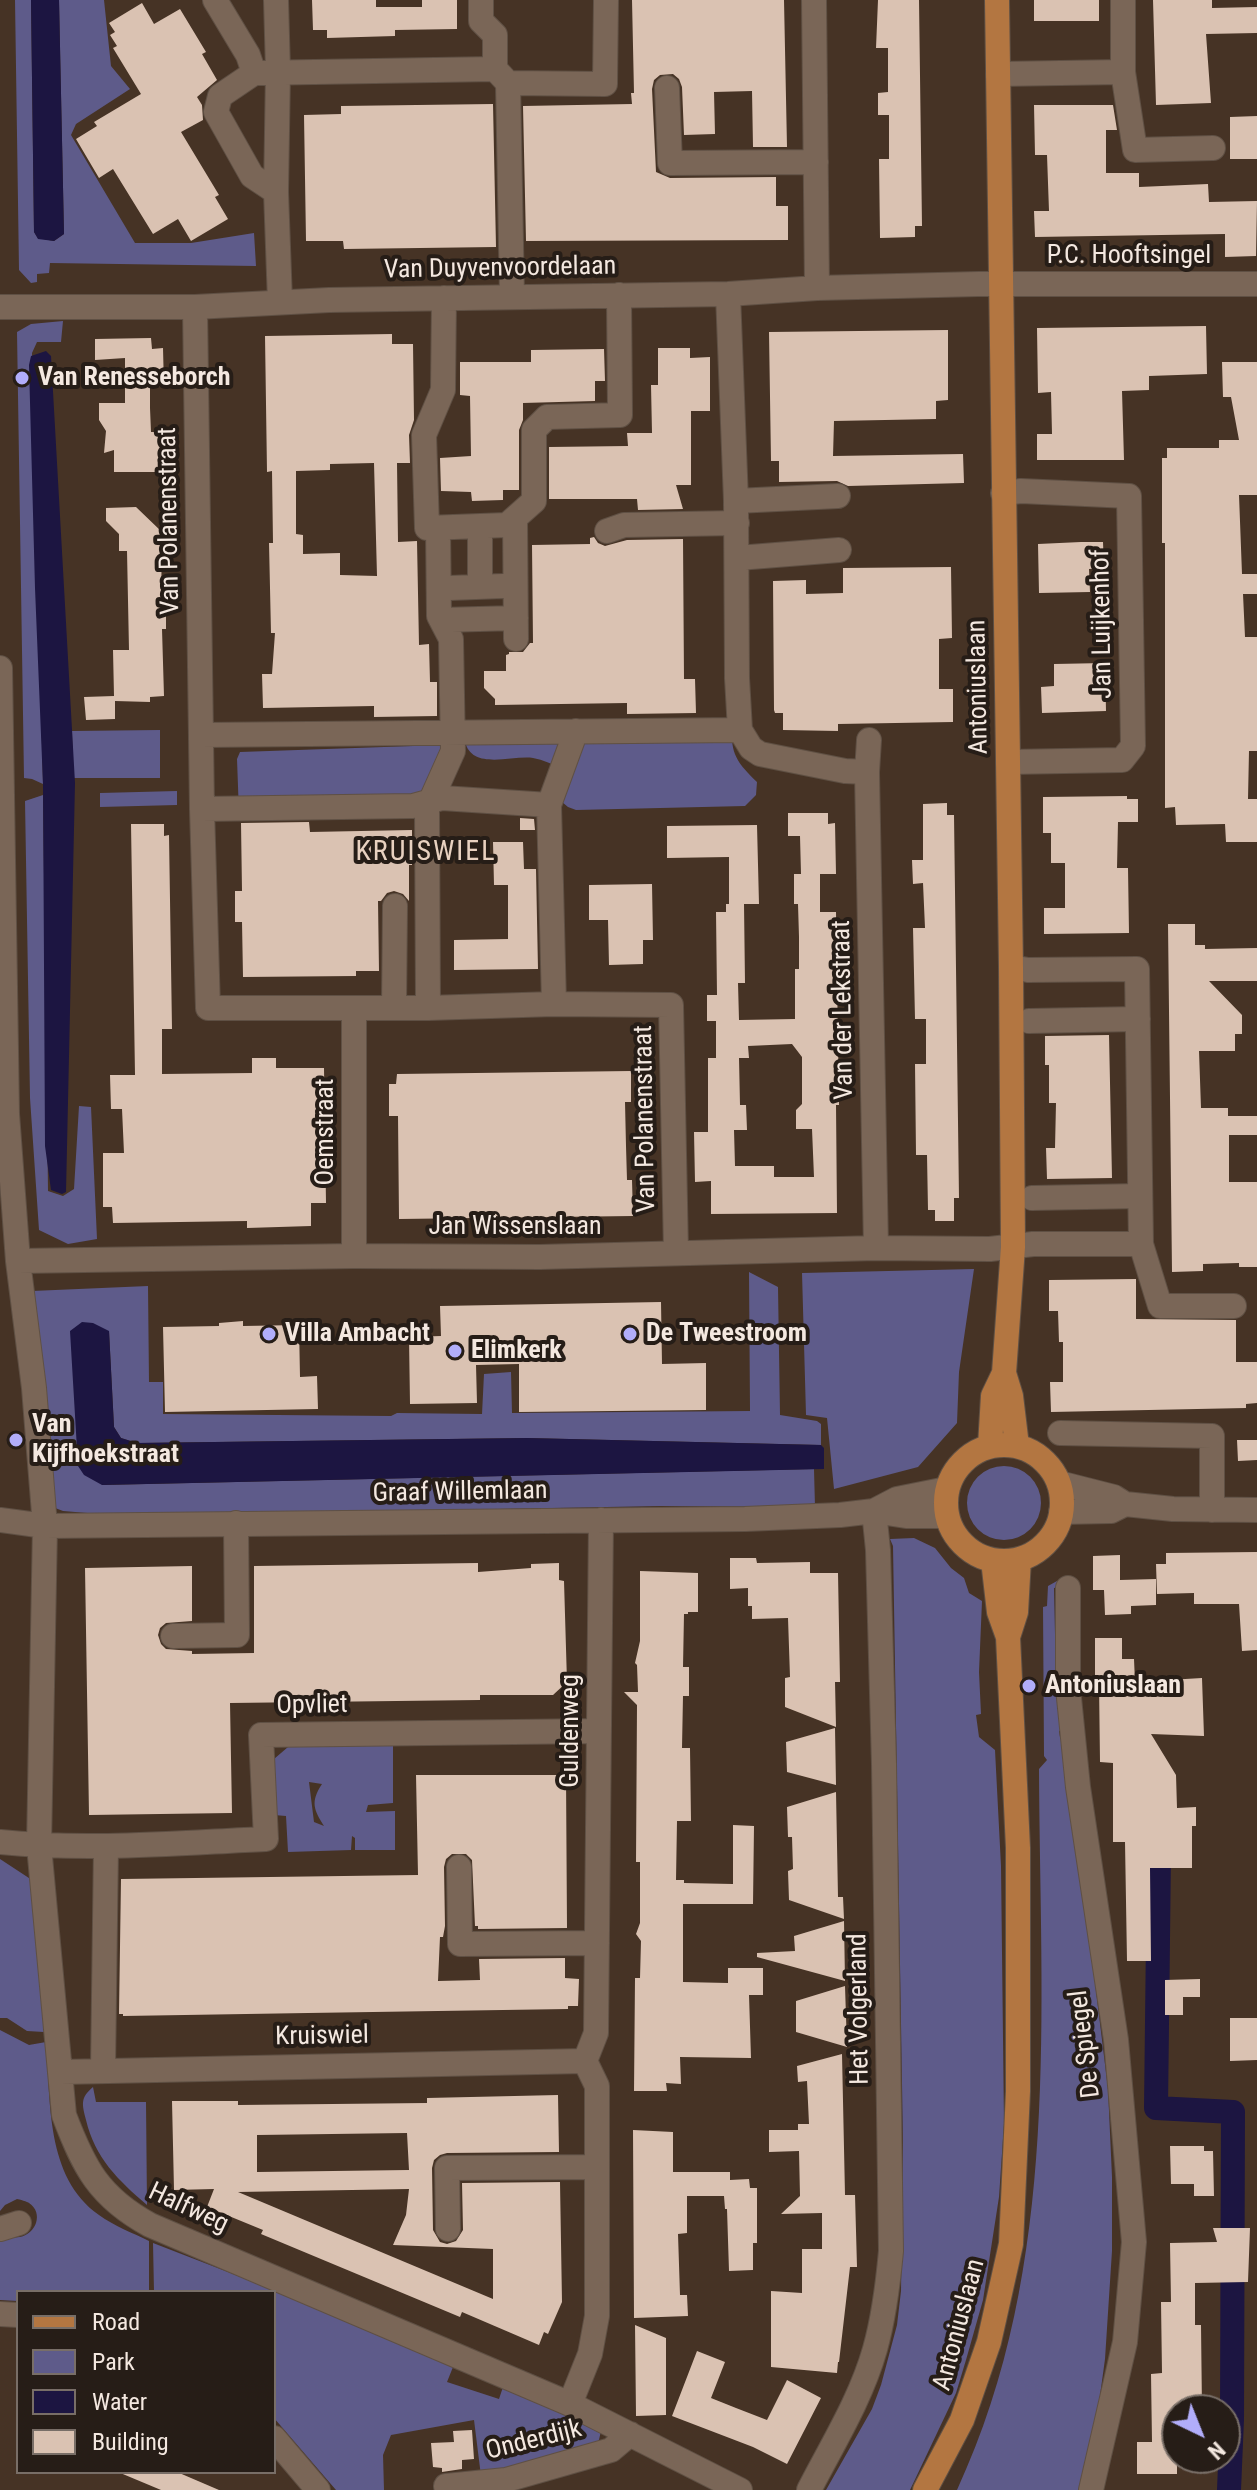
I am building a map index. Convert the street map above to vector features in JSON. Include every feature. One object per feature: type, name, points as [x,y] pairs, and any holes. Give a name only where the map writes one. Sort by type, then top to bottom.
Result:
[{"type":"main road","name":"Antoniuslaan","points":[[997,0],[1013,1247],[1004,1373],[1011,1396],[1017,1446]]},
{"type":"main road","name":"Antoniuslaan","points":[[990,1446],[993,1396],[1004,1373]]},
{"type":"main road","points":[[990,1446],[1017,1446],[1042,1459],[1052,1470],[1059,1483],[1061,1512],[1055,1530],[1044,1545],[1019,1559],[993,1560],[963,1545],[956,1536],[947,1516],[947,1489],[959,1466],[968,1458],[990,1446]]},
{"type":"main road","name":"Antoniuslaan","points":[[1008,1637],[1016,1612],[1019,1559]]},
{"type":"main road","name":"Antoniuslaan","points":[[925,2490],[962,2420],[989,2342],[1011,2244],[1018,2091],[1018,1894],[1008,1637],[999,1612],[993,1560]]},
{"type":"street","points":[[215,0],[248,55],[266,72]]},
{"type":"street","points":[[276,0],[266,72],[276,192],[280,302]]},
{"type":"street","points":[[481,0],[481,21],[495,35],[502,76],[512,296]]},
{"type":"street","points":[[276,192],[252,176],[216,112],[220,96],[266,72],[502,76],[605,84],[606,0]]},
{"type":"street","points":[[814,0],[817,288]]},
{"type":"street","points":[[1123,0],[1123,72],[1135,150],[1213,148]]},
{"type":"street","points":[[998,74],[1123,72]]},
{"type":"street","points":[[667,88],[670,163],[816,162]]},
{"type":"street","name":"P.C. Hooftsingel","points":[[1001,284],[1257,284]]},
{"type":"street","name":"Van Duyvenvoordelaan","points":[[0,307],[195,307],[280,302],[728,294],[817,288],[1001,284]]},
{"type":"street","points":[[728,294],[737,512],[740,730],[751,748],[760,754],[845,771],[867,772]]},
{"type":"street","points":[[444,298],[443,390],[424,435],[427,528],[511,522],[534,501],[534,430],[547,417],[620,415],[619,295]]},
{"type":"street","name":"Van Polanenstraat","points":[[195,307],[208,1008],[671,1005],[676,1252]]},
{"type":"street","name":"Jan Luijkenhof","points":[[1003,493],[1021,491],[1129,496],[1133,746],[1122,760],[1008,762]]},
{"type":"street","points":[[607,531],[624,525],[838,496]]},
{"type":"street","points":[[446,630],[516,629],[511,522]]},
{"type":"street","points":[[449,588],[492,587],[480,526]]},
{"type":"street","points":[[428,1008],[427,809],[453,751],[446,630],[439,616],[438,528]]},
{"type":"street","points":[[738,558],[839,550]]},
{"type":"street","name":"Halfweg","points":[[0,668],[3,1114],[34,1388],[45,1526],[39,1846],[64,2115],[79,2153],[94,2181],[127,2213],[154,2227],[570,2404],[740,2490]]},
{"type":"street","points":[[201,735],[740,730]]},
{"type":"street","points":[[554,1004],[549,805],[576,731]]},
{"type":"street","name":"Van der Lekstraat","points":[[869,740],[867,772],[876,1248]]},
{"type":"street","points":[[202,809],[413,806],[442,798],[549,805]]},
{"type":"street","points":[[394,1008],[395,906]]},
{"type":"street","points":[[1011,967],[1028,970],[1137,969],[1141,1244],[1160,1306],[1234,1306]]},
{"type":"street","name":"Oemstraat","points":[[354,1008],[354,1256]]},
{"type":"street","points":[[1029,1021],[1138,1019]]},
{"type":"street","points":[[1032,1198],[1140,1196]]},
{"type":"street","name":"Jan Wissenslaan","points":[[18,1261],[354,1256],[540,1257],[1141,1244]]},
{"type":"street","points":[[1060,1433],[1212,1436],[1212,1510]]},
{"type":"street","points":[[1059,1483],[1114,1497],[1125,1504],[1257,1510]]},
{"type":"street","name":"Graaf Willemlaan","points":[[874,1511],[897,1499],[947,1489]]},
{"type":"street","points":[[1061,1512],[1111,1511],[1125,1504]]},
{"type":"street","name":"Graaf Willemlaan","points":[[45,1526],[745,1519],[874,1511],[906,1516],[947,1516]]},
{"type":"street","name":"Het Volgerland","points":[[809,2490],[864,2382],[875,2352],[891,2251],[885,1779],[874,1511]]},
{"type":"street","points":[[0,1520],[45,1526]]},
{"type":"street","name":"Guldenweg","points":[[585,2061],[596,2033],[601,1520]]},
{"type":"street","points":[[173,1636],[237,1635],[236,1523]]},
{"type":"street","name":"De Spiegel","points":[[1068,1588],[1070,1702],[1078,1787],[1116,2040],[1134,2242],[1125,2342],[1091,2490]]},
{"type":"street","name":"Opvliet","points":[[0,1842],[39,1846],[106,1846],[266,1839],[261,1735],[598,1731]]},
{"type":"street","points":[[103,2070],[106,1846]]},
{"type":"street","points":[[459,1867],[460,1944],[597,1943]]},
{"type":"street","points":[[570,2404],[595,2335],[598,2280],[597,2086],[585,2061]]},
{"type":"street","name":"Kruiswiel","points":[[61,2072],[585,2061]]},
{"type":"street","points":[[448,2229],[447,2168],[597,2167]]},
{"type":"street","name":"Onderdijk","points":[[446,2486],[506,2480],[611,2450],[630,2434]]},
{"type":"street","points":[[276,2440],[318,2490]]},
{"type":"green space","points":[[15,0],[31,0],[34,232],[38,238],[54,241],[64,234],[59,0],[104,0],[111,66],[130,89],[76,124],[71,135],[135,243],[191,243],[254,233],[256,266],[50,263],[49,273],[37,274],[37,282],[31,283],[19,270]]},
{"type":"green space","points":[[63,321],[61,342],[37,342],[32,353],[43,784],[24,778],[17,332],[31,324]]},
{"type":"green space","points":[[160,730],[160,778],[73,778],[72,731]]},
{"type":"green space","points":[[732,737],[736,757],[757,782],[756,795],[745,806],[576,810],[562,802],[563,769],[533,758],[484,759],[475,756],[465,741]]},
{"type":"green space","points":[[442,745],[414,812],[239,814],[237,759],[240,752]]},
{"type":"green space","points":[[177,791],[177,805],[100,807],[100,793]]},
{"type":"green space","points":[[43,795],[48,1191],[63,1196],[74,1189],[79,1106],[91,1107],[97,1239],[68,1244],[39,1230],[30,1098],[25,801]]},
{"type":"green space","points":[[974,1269],[959,1372],[957,1423],[918,1467],[834,1489],[827,1418],[806,1415],[802,1273]]},
{"type":"green space","points":[[749,1272],[778,1287],[780,1415],[817,1421],[821,1424],[821,1445],[527,1438],[137,1443],[121,1438],[114,1427],[109,1331],[102,1485],[814,1469],[815,1507],[660,1506],[124,1516],[63,1511],[50,1506],[32,1291],[148,1286],[149,1382],[163,1382],[163,1414],[482,1414],[484,1374],[511,1372],[512,1413],[750,1411]]},
{"type":"green space","points":[[997,1466],[1011,1466],[1025,1472],[1035,1482],[1041,1503],[1039,1517],[1025,1534],[1011,1540],[997,1540],[983,1534],[973,1524],[967,1510],[967,1496],[973,1482],[983,1472]]},
{"type":"green space","points":[[914,1538],[935,1548],[964,1578],[969,1593],[982,1601],[981,1714],[976,1715],[979,1737],[995,1750],[1001,1866],[1004,2124],[999,2197],[983,2300],[956,2393],[910,2490],[826,2490],[872,2409],[897,2325],[901,2291],[903,2143],[893,1546],[890,1539]]},
{"type":"green space","points":[[1057,1581],[1061,1587],[1054,1588],[1059,1731],[1060,1737],[1064,1729],[1108,2089],[1112,2251],[1105,2359],[1080,2490],[957,2490],[991,2404],[1014,2316],[1029,2227],[1038,2136],[1041,2044],[1039,1769],[1047,1760],[1044,1756],[1043,1607],[1047,1606],[1048,1586]]},
{"type":"green space","points":[[393,1745],[393,1803],[368,1805],[366,1812],[395,1811],[395,1850],[355,1850],[355,1838],[352,1836],[351,1850],[288,1852],[286,1816],[274,1815],[274,1759],[288,1747]],"holes":[[[309,1782],[322,1784],[315,1806],[324,1826],[314,1822]]]},
{"type":"green space","points":[[0,1859],[32,1880],[44,2032],[27,2031],[7,2018],[0,2018]]},
{"type":"green space","points":[[0,2030],[29,2045],[46,2042],[51,2113],[60,2159],[81,2199],[105,2219],[149,2241],[149,2290],[16,2290],[16,2301],[0,2300],[0,2236],[26,2235],[34,2228],[37,2217],[34,2207],[18,2199],[0,2211]]},
{"type":"green space","points":[[93,2087],[96,2102],[146,2102],[147,2205],[117,2177],[95,2146],[83,2105],[84,2098]]},
{"type":"green space","points":[[153,2243],[273,2290],[154,2290]]},
{"type":"green space","points":[[276,2291],[453,2367],[447,2382],[499,2399],[503,2387],[601,2431],[598,2444],[481,2476],[474,2420],[391,2435],[383,2455],[384,2490],[336,2490],[276,2420]]},
{"type":"water","points":[[31,0],[59,0],[64,234],[54,241],[38,239],[34,232]]},
{"type":"water","points":[[46,351],[51,356],[75,783],[66,1192],[62,1194],[51,1190],[45,1146],[43,784],[29,365],[31,356]]},
{"type":"water","points":[[82,1322],[93,1323],[109,1331],[114,1427],[121,1438],[137,1443],[527,1438],[821,1445],[824,1448],[824,1469],[102,1485],[84,1475],[78,1466],[70,1331]]},
{"type":"building","points":[[312,0],[376,0],[376,7],[422,7],[422,0],[457,0],[457,29],[395,30],[395,36],[327,38],[327,30],[313,30]]},
{"type":"building","points":[[632,0],[784,0],[787,147],[753,147],[752,91],[714,92],[715,134],[684,135],[679,79],[673,74],[660,75],[654,80],[652,89],[656,172],[670,178],[776,177],[776,206],[788,206],[788,240],[526,241],[523,106],[632,104]]},
{"type":"building","points":[[878,0],[919,0],[922,226],[915,226],[915,237],[880,238],[879,159],[889,159],[889,115],[878,115],[878,93],[888,92],[888,48],[876,48]]},
{"type":"building","points":[[1034,0],[1099,0],[1099,21],[1034,21]]},
{"type":"building","points":[[1153,0],[1212,0],[1212,8],[1257,7],[1257,33],[1206,34],[1211,103],[1156,105]]},
{"type":"building","points":[[142,3],[154,24],[180,9],[206,52],[202,54],[217,80],[197,97],[202,105],[203,120],[181,132],[219,195],[215,197],[228,219],[191,241],[178,219],[153,234],[113,169],[99,178],[76,139],[97,126],[94,122],[141,94],[113,48],[117,46],[110,35],[115,32],[109,23]]},
{"type":"building","points":[[493,104],[496,247],[344,249],[343,241],[306,241],[304,115],[341,114],[341,106]]},
{"type":"building","points":[[1034,105],[1113,105],[1117,130],[1106,130],[1106,173],[1139,173],[1139,187],[1208,184],[1209,202],[1257,201],[1256,256],[1225,257],[1225,234],[1035,237],[1034,211],[1049,211],[1047,155],[1035,155]]},
{"type":"building","points":[[1257,116],[1257,159],[1230,159],[1230,117]]},
{"type":"building","points":[[1206,326],[1207,374],[1149,376],[1149,390],[1122,391],[1124,460],[1037,460],[1037,434],[1052,434],[1051,392],[1038,393],[1037,328]]},
{"type":"building","points":[[948,330],[948,400],[936,401],[936,419],[834,421],[833,456],[963,454],[964,483],[848,486],[837,481],[779,482],[779,461],[771,461],[769,332]]},
{"type":"building","points":[[392,334],[392,344],[413,344],[414,420],[409,435],[410,463],[397,463],[398,542],[417,541],[419,645],[429,644],[430,682],[437,682],[437,716],[374,717],[374,706],[263,708],[262,674],[272,674],[275,633],[271,633],[269,543],[273,543],[272,471],[267,472],[265,336]],"holes":[[[374,463],[377,576],[340,575],[340,553],[303,554],[303,535],[296,534],[296,471],[330,470],[330,464]]]},
{"type":"building","points":[[151,338],[152,349],[163,348],[164,387],[150,387],[150,408],[151,432],[161,432],[162,449],[166,448],[166,472],[114,472],[114,450],[104,453],[106,431],[99,420],[99,403],[125,403],[125,358],[95,360],[95,339]]},
{"type":"building","points":[[658,348],[690,348],[690,358],[710,357],[710,411],[691,411],[691,485],[676,485],[683,509],[638,510],[637,499],[549,499],[549,447],[628,446],[627,433],[652,433],[651,385],[658,385]]},
{"type":"building","points":[[604,349],[605,381],[595,381],[595,401],[523,403],[523,420],[519,430],[519,490],[503,490],[503,500],[472,501],[471,492],[441,491],[440,458],[471,456],[470,396],[460,395],[460,362],[531,362],[531,350]]},
{"type":"building","points":[[1222,362],[1257,362],[1257,495],[1239,495],[1242,574],[1257,574],[1257,594],[1243,594],[1245,637],[1257,637],[1257,751],[1249,751],[1248,799],[1257,799],[1257,842],[1226,842],[1225,824],[1176,825],[1175,807],[1165,808],[1162,458],[1167,458],[1167,448],[1219,448],[1219,440],[1239,440],[1231,397],[1223,397]]},
{"type":"building","points":[[136,507],[162,532],[161,607],[166,608],[166,629],[162,629],[164,696],[150,697],[150,702],[115,701],[115,719],[86,720],[84,697],[114,696],[113,650],[129,650],[127,551],[119,551],[119,534],[106,521],[106,508]]},
{"type":"building","points":[[594,537],[605,546],[627,540],[683,539],[684,679],[695,679],[696,713],[627,714],[627,703],[495,705],[495,699],[484,688],[484,671],[506,671],[506,655],[509,652],[523,652],[533,643],[532,545],[590,544],[590,538]]},
{"type":"building","points":[[1103,542],[1104,568],[1089,569],[1090,592],[1039,593],[1038,544]]},
{"type":"building","points":[[951,567],[952,638],[939,639],[939,689],[953,689],[953,722],[838,724],[838,731],[783,730],[783,713],[775,713],[774,710],[773,581],[806,580],[806,594],[843,593],[843,568]]},
{"type":"building","points":[[1105,663],[1106,711],[1042,713],[1041,687],[1054,686],[1054,664]]},
{"type":"building","points":[[1127,796],[1127,799],[1138,799],[1138,822],[1118,822],[1117,868],[1128,868],[1129,933],[1044,934],[1044,908],[1065,908],[1065,863],[1051,863],[1051,833],[1043,833],[1043,797]]},
{"type":"building","points":[[947,803],[947,815],[954,815],[959,1198],[954,1198],[954,1221],[935,1221],[935,1210],[928,1210],[927,1155],[916,1155],[915,1064],[926,1064],[926,1019],[915,1019],[913,928],[925,928],[923,883],[913,884],[912,860],[923,860],[923,804]]},
{"type":"building","points":[[788,813],[828,813],[828,824],[835,823],[836,874],[820,874],[820,912],[836,912],[837,1213],[711,1214],[711,1181],[695,1182],[694,1132],[708,1132],[708,1058],[716,1058],[716,1021],[707,1021],[707,995],[717,995],[716,912],[726,912],[726,904],[729,904],[729,857],[667,858],[667,826],[757,825],[759,904],[744,904],[745,983],[738,983],[739,1020],[795,1019],[795,969],[799,969],[799,937],[794,874],[801,874],[800,836],[788,836]],"holes":[[[792,1044],[802,1057],[802,1104],[796,1110],[796,1129],[812,1129],[814,1177],[774,1177],[774,1166],[735,1166],[734,1130],[747,1130],[746,1105],[740,1105],[739,1058],[749,1058],[748,1046]]]},
{"type":"building","points":[[520,818],[534,819],[535,830],[520,830]]},
{"type":"building","points":[[309,822],[310,832],[412,830],[409,901],[403,894],[394,891],[378,901],[379,971],[356,971],[356,976],[243,977],[242,922],[235,922],[235,891],[242,891],[241,823]]},
{"type":"building","points":[[131,824],[164,824],[164,836],[169,835],[172,1029],[162,1029],[162,1074],[252,1073],[252,1058],[276,1058],[276,1068],[324,1068],[326,1203],[311,1203],[311,1226],[247,1228],[247,1221],[113,1223],[112,1207],[103,1207],[103,1153],[124,1153],[122,1109],[111,1109],[110,1075],[135,1075]]},
{"type":"building","points":[[493,842],[523,842],[524,869],[536,869],[538,969],[454,970],[454,940],[508,939],[508,885],[494,885]]},
{"type":"building","points":[[652,884],[653,940],[643,940],[643,964],[609,965],[608,920],[589,920],[589,885]]},
{"type":"building","points":[[1168,924],[1195,924],[1195,945],[1205,945],[1205,949],[1257,948],[1257,981],[1209,981],[1242,1015],[1242,1034],[1235,1034],[1235,1051],[1199,1051],[1201,1108],[1228,1108],[1228,1116],[1257,1116],[1257,1135],[1229,1135],[1229,1182],[1257,1182],[1257,1267],[1239,1267],[1239,1263],[1203,1264],[1203,1271],[1172,1272]]},
{"type":"building","points":[[1109,1035],[1112,1178],[1047,1179],[1046,1148],[1055,1148],[1056,1103],[1049,1103],[1045,1036]]},
{"type":"building","points":[[631,1071],[631,1102],[625,1102],[627,1180],[632,1180],[633,1216],[399,1219],[398,1116],[389,1116],[389,1084],[396,1084],[397,1074]]},
{"type":"building","points":[[1136,1279],[1136,1319],[1236,1320],[1236,1362],[1257,1362],[1257,1403],[1246,1404],[1246,1408],[1051,1412],[1050,1382],[1063,1382],[1063,1342],[1059,1342],[1058,1311],[1049,1311],[1049,1280]]},
{"type":"building","points":[[661,1302],[662,1364],[706,1363],[706,1410],[519,1412],[519,1364],[476,1365],[477,1403],[410,1404],[409,1337],[441,1336],[440,1306]]},
{"type":"building","points":[[243,1321],[243,1326],[299,1325],[300,1377],[317,1376],[318,1409],[165,1412],[163,1327],[219,1326],[219,1323]]},
{"type":"building","points":[[1237,1440],[1257,1440],[1257,1460],[1238,1461]]},
{"type":"building","points":[[1257,1552],[1257,1650],[1242,1651],[1239,1604],[1194,1604],[1194,1593],[1157,1594],[1156,1564],[1166,1564],[1166,1553]]},
{"type":"building","points":[[1120,1555],[1120,1580],[1156,1579],[1156,1605],[1131,1606],[1131,1614],[1105,1615],[1104,1590],[1093,1590],[1093,1556]]},
{"type":"building","points":[[730,1558],[756,1558],[757,1563],[810,1562],[810,1573],[838,1573],[840,1682],[835,1682],[836,1727],[785,1707],[785,1678],[790,1677],[788,1618],[752,1619],[748,1588],[730,1589]]},
{"type":"building","points":[[478,1563],[478,1572],[559,1563],[559,1580],[564,1581],[567,1682],[553,1695],[480,1695],[480,1700],[230,1703],[232,1813],[89,1815],[85,1568],[192,1566],[192,1621],[166,1623],[158,1635],[166,1649],[192,1651],[192,1654],[254,1653],[254,1566]]},
{"type":"building","points":[[640,1571],[698,1573],[698,1612],[684,1614],[683,1667],[689,1667],[689,1696],[683,1696],[682,1748],[690,1748],[691,1821],[677,1821],[676,1880],[684,1880],[684,1883],[733,1884],[733,1825],[754,1826],[753,1904],[683,1904],[683,1982],[728,1983],[728,1968],[763,1968],[763,1995],[749,1995],[751,2058],[680,2057],[681,2084],[666,2083],[667,2091],[634,2091],[635,1978],[640,1978],[641,1941],[636,1934],[640,1923],[640,1862],[636,1862],[637,1705],[624,1692],[638,1692],[635,1663],[640,1641]]},
{"type":"building","points":[[1095,1638],[1122,1638],[1122,1659],[1134,1659],[1135,1682],[1202,1678],[1204,1736],[1151,1734],[1176,1775],[1177,1808],[1196,1807],[1196,1826],[1192,1826],[1192,1868],[1150,1868],[1151,1961],[1127,1961],[1125,1842],[1113,1842],[1113,1763],[1100,1762]]},
{"type":"building","points":[[835,1728],[836,1785],[787,1772],[786,1742]]},
{"type":"building","points":[[416,1775],[566,1775],[567,1928],[478,1929],[475,1926],[472,1860],[466,1854],[452,1854],[446,1859],[444,1867],[445,1926],[443,1937],[440,1937],[438,1981],[480,1980],[479,1959],[565,1958],[565,1978],[579,1979],[578,2006],[568,2006],[568,2009],[119,2014],[121,1879],[418,1875]]},
{"type":"building","points":[[836,1792],[838,1897],[843,1897],[844,1919],[789,1900],[788,1871],[793,1869],[787,1807]]},
{"type":"building","points":[[844,1921],[845,1981],[757,1957],[757,1953],[795,1951],[794,1936]]},
{"type":"building","points":[[1200,1979],[1200,1997],[1183,1997],[1183,2015],[1165,2015],[1165,1980]]},
{"type":"building","points":[[845,1986],[847,2047],[796,2032],[796,2001]]},
{"type":"building","points":[[1230,2018],[1257,2018],[1257,2060],[1230,2061]]},
{"type":"building","points":[[842,2054],[845,2195],[855,2195],[857,2267],[850,2267],[837,2373],[771,2367],[771,2291],[802,2293],[802,2249],[822,2249],[822,2213],[781,2214],[800,2196],[799,2151],[769,2152],[769,2130],[798,2130],[798,2124],[809,2124],[807,2081],[798,2082],[797,2066]]},
{"type":"building","points":[[558,2095],[559,2152],[447,2153],[434,2160],[432,2168],[433,2230],[440,2242],[447,2244],[456,2241],[463,2230],[462,2183],[560,2182],[562,2302],[548,2334],[544,2332],[539,2345],[462,2312],[460,2317],[261,2234],[263,2230],[207,2207],[214,2189],[174,2190],[172,2101],[238,2101],[238,2105],[427,2103],[427,2098]],"holes":[[[407,2133],[409,2170],[257,2172],[257,2135]],[[409,2189],[406,2215],[393,2245],[493,2249],[493,2299],[238,2192]]]},
{"type":"building","points":[[633,2130],[673,2132],[673,2172],[730,2172],[730,2180],[749,2179],[750,2188],[757,2188],[757,2243],[753,2243],[753,2270],[729,2271],[724,2196],[687,2196],[687,2233],[678,2234],[680,2295],[687,2295],[688,2316],[634,2318]]},
{"type":"building","points":[[1170,2146],[1204,2146],[1204,2151],[1213,2151],[1214,2196],[1194,2196],[1194,2184],[1171,2184]]},
{"type":"building","points":[[1213,2228],[1250,2228],[1248,2282],[1195,2283],[1195,2325],[1201,2325],[1202,2394],[1161,2394],[1161,2474],[1137,2474],[1137,2442],[1152,2442],[1151,2374],[1162,2373],[1161,2302],[1171,2302],[1170,2243],[1217,2242]]},
{"type":"building","points":[[635,2325],[666,2338],[666,2415],[636,2416]]},
{"type":"building","points":[[697,2351],[725,2362],[711,2398],[767,2420],[787,2380],[821,2398],[787,2464],[753,2447],[672,2416]]},
{"type":"building","points":[[472,2430],[474,2459],[462,2460],[462,2469],[442,2472],[442,2468],[433,2467],[431,2443],[454,2442],[453,2431]]},
{"type":"building","points":[[123,2474],[182,2474],[219,2490],[161,2490]]},
{"type":"waterway","points":[[1159,1853],[1156,2108],[1233,2112],[1229,2490]]},
{"type":"place","name":"Van Renesseborch","points":[[22,378]]},
{"type":"place","name":"Villa Ambacht","points":[[269,1334]]},
{"type":"place","name":"De Tweestroom","points":[[630,1334]]},
{"type":"place","name":"Elimkerk","points":[[455,1351]]},
{"type":"place","name":"Van Kijfhoekstraat","points":[[16,1440]]},
{"type":"place","name":"Antoniuslaan","points":[[1029,1686]]},
{"type":"district","name":"KRUISWIEL","points":[[426,853]]}]
